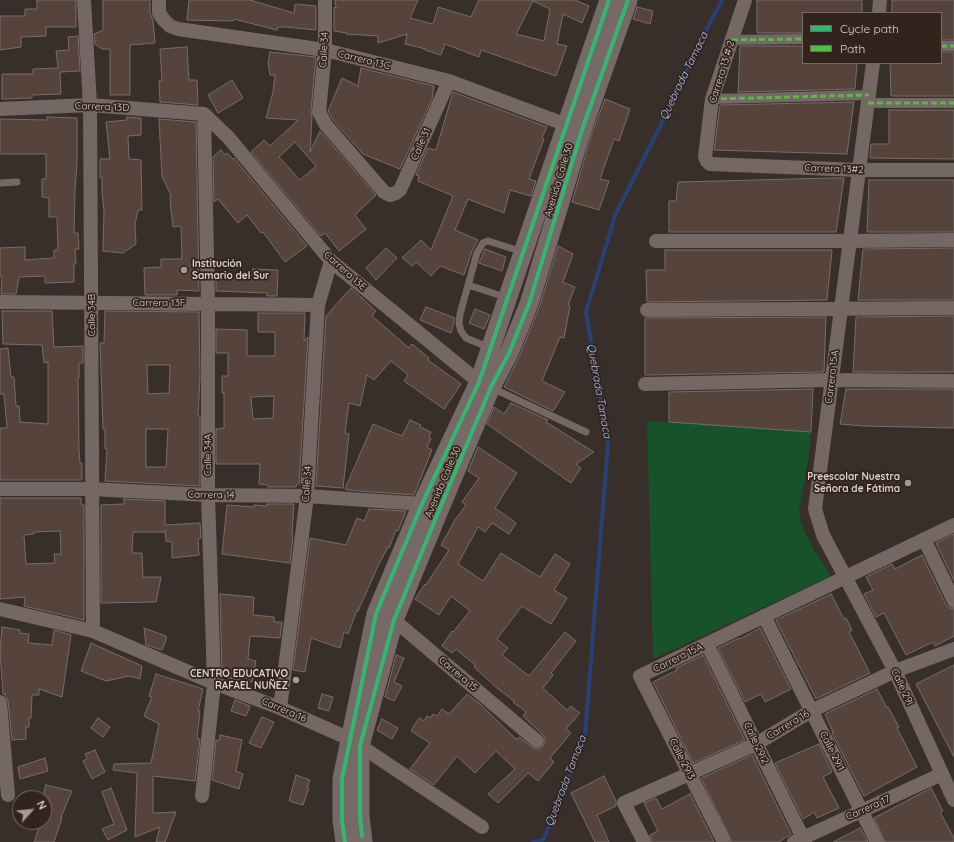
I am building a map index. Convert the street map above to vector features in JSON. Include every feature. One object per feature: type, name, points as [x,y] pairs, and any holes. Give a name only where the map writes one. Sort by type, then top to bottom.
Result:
[{"type":"main road","name":"Avenida Calle 30","points":[[363,842],[355,742],[376,614],[422,504],[485,384],[509,354],[528,304],[582,130],[628,0]]},
{"type":"main road","name":"Avenida Calle 30","points":[[345,842],[342,820],[342,779],[394,620],[440,508],[485,384],[490,348],[567,125],[605,1]]},
{"type":"street","name":"Calle 34B","points":[[84,0],[90,105],[93,631]]},
{"type":"street","name":"Calle 34","points":[[325,0],[325,50],[319,112],[326,125],[384,192]]},
{"type":"street","name":"Carrera 13 # 2","points":[[714,164],[710,164],[705,157],[712,99],[745,0]]},
{"type":"street","points":[[879,12],[880,0]]},
{"type":"street","name":"Carrera 13C","points":[[159,6],[170,26],[178,29],[325,50],[449,81],[567,125]]},
{"type":"street","points":[[732,40],[802,39]]},
{"type":"street","points":[[942,46],[954,46]]},
{"type":"street","points":[[858,170],[873,64]]},
{"type":"street","name":"Calle 31","points":[[384,192],[390,195],[400,190],[449,81]]},
{"type":"street","points":[[712,99],[868,99],[954,103]]},
{"type":"street","name":"Carrera 13D","points":[[0,109],[90,105],[204,114]]},
{"type":"street","name":"Carrera 13E","points":[[204,114],[228,137],[331,261],[485,384]]},
{"type":"street","name":"Calle 34A","points":[[202,796],[214,683],[208,495],[208,303],[204,114]]},
{"type":"street","name":"Carrera 13#2","points":[[714,164],[858,170],[954,170]]},
{"type":"street","name":"Carrera 15A","points":[[845,577],[823,535],[815,509],[858,170]]},
{"type":"street","points":[[656,241],[954,240]]},
{"type":"street","name":"Calle 34","points":[[280,708],[307,496],[318,305],[331,261]]},
{"type":"street","name":"Carrera 13F","points":[[0,302],[318,305]]},
{"type":"street","points":[[647,310],[840,310],[954,308]]},
{"type":"street","points":[[645,384],[831,380],[954,381]]},
{"type":"street","name":"Carrera 14","points":[[0,489],[91,490],[208,495],[307,496],[422,504]]},
{"type":"street","name":"Carrera 15A","points":[[640,676],[954,524]]},
{"type":"street","points":[[924,538],[954,601]]},
{"type":"street","name":"Calle 29I","points":[[845,577],[894,671],[954,800]]},
{"type":"street","name":"Carrera 16","points":[[0,609],[93,631],[214,683],[280,708],[355,742],[482,827]]},
{"type":"street","name":"Carrera 15","points":[[376,614],[394,620],[537,741]]},
{"type":"street","name":"Calle 29I1","points":[[764,616],[877,842]]},
{"type":"street","name":"Calle 29I2","points":[[707,644],[756,744],[800,841]]},
{"type":"street","name":"Carrera 16","points":[[644,842],[624,803],[756,744],[811,710],[894,671],[954,649]]},
{"type":"street","name":"Calle 29I3","points":[[640,676],[724,842]]},
{"type":"street","points":[[0,702],[8,795]]},
{"type":"street","name":"Carrera 17","points":[[800,841],[942,774]]},
{"type":"lane","points":[[0,183],[17,182]]},
{"type":"lane","points":[[490,348],[466,338],[461,331],[459,324],[460,314],[477,253],[483,243],[488,241],[524,252]]},
{"type":"lane","points":[[468,285],[508,298]]},
{"type":"lane","points":[[485,384],[586,432]]},
{"type":"green space","points":[[647,421],[811,432],[809,456],[799,511],[801,523],[807,537],[831,576],[653,659]]},
{"type":"building","points":[[37,0],[76,0],[76,27],[46,27],[46,36],[21,37],[21,47],[0,50],[0,16],[25,16],[25,9],[37,9]]},
{"type":"building","points":[[103,0],[150,0],[150,13],[153,20],[155,43],[130,45],[130,95],[110,95],[110,49],[102,49],[95,44],[94,34],[103,30]]},
{"type":"building","points":[[189,0],[250,0],[294,13],[295,4],[316,6],[316,30],[278,27],[277,30],[234,19],[233,21],[187,20]]},
{"type":"building","points":[[335,0],[418,0],[410,18],[433,24],[438,7],[471,17],[479,0],[575,0],[589,6],[582,23],[563,14],[557,44],[567,46],[556,76],[481,50],[479,57],[445,44],[441,55],[425,50],[426,49],[405,44],[407,34],[378,43],[378,36],[346,34],[347,33],[334,31],[334,7],[336,8]],"holes":[[[533,1],[550,9],[544,41],[516,34]]]},
{"type":"building","points":[[757,0],[862,0],[862,12],[802,12],[802,33],[757,33]]},
{"type":"building","points":[[892,0],[954,0],[954,40],[942,40],[942,12],[892,12]]},
{"type":"building","points":[[637,7],[653,11],[650,24],[633,19]]},
{"type":"building","points":[[78,36],[80,71],[60,72],[61,94],[32,95],[32,98],[2,99],[2,74],[33,74],[33,69],[58,68],[56,51],[69,50],[68,37]]},
{"type":"building","points":[[740,46],[802,46],[802,64],[857,64],[855,89],[738,92]]},
{"type":"building","points":[[187,47],[189,80],[197,80],[198,105],[160,102],[159,81],[162,81],[160,49]]},
{"type":"building","points":[[270,52],[316,57],[311,111],[310,152],[320,131],[376,195],[355,215],[366,229],[339,251],[325,233],[321,236],[251,152],[264,140],[270,146],[298,120],[266,118],[273,92],[275,75],[270,75],[268,63]],"holes":[[[295,142],[316,166],[300,180],[279,157]]]},
{"type":"building","points":[[942,52],[954,52],[954,96],[891,96],[890,64],[942,64]]},
{"type":"building","points":[[361,68],[434,86],[432,99],[400,169],[363,154],[333,120],[328,111],[342,78],[358,86]]},
{"type":"building","points":[[232,80],[243,98],[218,113],[208,95]]},
{"type":"building","points":[[453,92],[547,127],[529,179],[536,181],[531,196],[510,190],[504,213],[468,199],[455,230],[478,240],[472,251],[464,275],[440,266],[431,276],[416,262],[412,266],[402,258],[421,240],[431,250],[453,196],[418,181],[419,176],[416,175],[428,148],[436,150]]},
{"type":"building","points":[[605,99],[630,109],[619,141],[614,139],[600,179],[609,181],[599,210],[572,202],[592,133]]},
{"type":"building","points":[[854,102],[847,154],[714,150],[720,105]]},
{"type":"building","points":[[889,110],[954,110],[954,159],[870,158],[871,144],[889,144]]},
{"type":"building","points":[[47,117],[77,118],[74,233],[78,233],[79,249],[75,249],[76,264],[74,264],[74,282],[45,283],[45,276],[19,277],[16,294],[1,294],[2,276],[0,276],[0,248],[25,247],[25,260],[54,258],[54,250],[58,250],[57,217],[49,217],[49,198],[42,197],[42,179],[46,179],[46,154],[0,154],[0,119],[47,120]]},
{"type":"building","points":[[127,117],[141,118],[141,135],[128,136],[129,159],[141,160],[142,210],[138,210],[135,224],[136,244],[123,253],[103,251],[104,211],[102,178],[100,178],[100,159],[110,159],[106,122],[127,120]]},
{"type":"building","points":[[159,119],[196,122],[199,291],[177,290],[177,295],[145,295],[144,268],[161,267],[161,259],[182,259],[181,226],[173,227],[171,196],[162,176]]},
{"type":"building","points":[[221,150],[225,155],[227,153],[233,159],[234,158],[307,246],[285,262],[263,232],[261,233],[247,215],[238,223],[218,199],[214,202],[213,157]]},
{"type":"building","points":[[844,178],[836,232],[669,232],[669,201],[676,201],[678,182]]},
{"type":"building","points":[[869,180],[954,180],[954,232],[867,232]]},
{"type":"building","points":[[558,246],[573,254],[563,282],[575,287],[568,305],[570,306],[564,338],[560,337],[542,381],[565,392],[553,411],[504,387],[519,357],[539,308]]},
{"type":"building","points":[[386,248],[397,258],[376,280],[366,268]]},
{"type":"building","points":[[954,248],[954,300],[858,300],[863,249]]},
{"type":"building","points":[[485,249],[506,257],[502,271],[479,263]]},
{"type":"building","points":[[665,250],[832,250],[827,300],[647,302],[646,270],[665,270]]},
{"type":"building","points":[[253,269],[278,270],[277,296],[267,296],[267,293],[216,291],[216,275],[252,275]]},
{"type":"building","points":[[351,288],[376,311],[372,316],[409,348],[412,344],[429,358],[428,360],[461,384],[444,409],[404,381],[408,375],[391,361],[374,380],[367,375],[360,406],[349,403],[345,433],[349,434],[343,488],[316,486],[326,316]]},
{"type":"building","points":[[426,307],[455,318],[451,333],[420,320]]},
{"type":"building","points":[[475,309],[490,315],[484,329],[469,323]]},
{"type":"building","points":[[2,311],[52,311],[54,347],[83,346],[83,363],[79,363],[78,378],[79,448],[80,463],[82,463],[82,480],[0,480],[0,428],[7,428],[4,394],[0,394],[0,349],[8,348],[11,377],[14,377],[16,406],[19,406],[20,422],[48,424],[48,362],[44,363],[42,345],[3,344]]},
{"type":"building","points":[[105,311],[199,312],[200,377],[198,416],[200,416],[200,486],[105,481],[107,449],[105,449],[105,429],[103,429],[100,343],[104,343]],"holes":[[[147,365],[170,365],[169,393],[148,394]],[[146,429],[168,429],[166,467],[146,467]]]},
{"type":"building","points":[[258,313],[305,313],[304,341],[308,337],[299,484],[297,484],[296,487],[268,487],[268,485],[259,484],[260,464],[216,464],[216,429],[224,428],[224,393],[222,393],[222,376],[228,376],[228,353],[216,353],[216,329],[247,330],[247,356],[275,356],[275,332],[258,332]],"holes":[[[274,396],[273,418],[253,419],[251,397]]]},
{"type":"building","points":[[954,316],[954,372],[853,372],[856,317]]},
{"type":"building","points":[[826,317],[824,372],[645,375],[645,318]]},
{"type":"building","points":[[813,389],[811,432],[669,422],[669,392]]},
{"type":"building","points":[[846,389],[954,389],[954,428],[840,424]]},
{"type":"building","points":[[511,403],[548,420],[546,422],[594,452],[576,464],[581,468],[571,483],[487,424],[494,407],[504,414]]},
{"type":"building","points":[[410,420],[431,432],[429,437],[431,439],[427,447],[432,450],[414,495],[345,489],[373,424],[402,436]]},
{"type":"building","points":[[478,447],[517,473],[495,508],[516,523],[509,534],[492,523],[485,532],[478,527],[458,564],[483,581],[501,553],[540,577],[555,554],[570,564],[554,590],[567,598],[551,624],[522,606],[497,639],[508,648],[502,655],[529,676],[565,632],[576,641],[551,673],[553,675],[543,688],[567,710],[571,706],[580,713],[566,729],[571,733],[550,758],[554,762],[538,781],[528,773],[498,803],[488,794],[515,769],[496,751],[475,773],[457,756],[434,785],[410,769],[430,743],[411,731],[419,718],[424,721],[427,716],[430,718],[433,714],[437,716],[442,709],[449,714],[467,694],[480,704],[517,740],[519,737],[536,749],[540,749],[545,743],[543,735],[523,716],[526,712],[497,688],[474,667],[475,665],[456,649],[452,653],[442,646],[452,631],[453,632],[470,611],[451,596],[439,615],[415,599],[449,550],[441,545],[455,520],[466,505],[462,502],[479,478],[468,471]]},
{"type":"building","points":[[0,498],[81,498],[81,503],[84,505],[84,620],[24,606],[25,597],[0,599]],"holes":[[[60,531],[61,554],[54,554],[55,563],[26,564],[24,535],[34,534],[34,532]]]},
{"type":"building","points":[[124,499],[165,501],[165,525],[200,523],[201,538],[198,539],[199,555],[172,558],[172,542],[166,541],[165,530],[165,532],[133,532],[132,553],[142,553],[143,577],[161,577],[156,602],[101,603],[101,505],[124,504]]},
{"type":"building","points":[[267,504],[294,504],[290,563],[222,554],[227,505],[254,507],[254,505],[267,506]]},
{"type":"building","points":[[369,509],[406,511],[398,531],[396,530],[389,548],[388,547],[378,566],[358,611],[357,610],[348,634],[344,632],[340,648],[311,638],[305,672],[293,670],[310,538],[346,545],[357,518],[364,521]]},
{"type":"building","points":[[954,534],[954,581],[936,543]]},
{"type":"building","points":[[922,555],[946,605],[954,609],[954,636],[935,646],[933,642],[906,655],[884,613],[876,617],[864,594],[873,590],[866,577],[892,564],[895,569]]},
{"type":"building","points":[[220,594],[254,597],[253,615],[274,617],[274,622],[282,622],[280,638],[250,636],[248,659],[256,661],[252,682],[222,677]]},
{"type":"building","points":[[831,594],[844,619],[846,618],[852,630],[849,632],[870,673],[816,699],[776,620]]},
{"type":"building","points":[[2,627],[20,630],[20,633],[29,634],[28,643],[52,645],[54,630],[71,635],[62,697],[39,689],[39,695],[32,695],[31,718],[29,718],[29,727],[26,727],[26,739],[12,740],[8,701],[5,694],[3,694],[0,652]]},
{"type":"building","points":[[144,628],[166,636],[162,650],[146,645]]},
{"type":"building","points":[[760,628],[791,689],[765,702],[761,694],[745,702],[718,648],[739,638],[740,639]]},
{"type":"building","points":[[91,643],[142,666],[140,679],[129,676],[106,681],[81,671]]},
{"type":"building","points":[[396,655],[404,658],[394,682],[402,686],[394,701],[385,697]]},
{"type":"building","points":[[703,655],[745,740],[693,763],[653,682],[677,670],[676,668]]},
{"type":"building","points":[[954,665],[954,757],[916,684]]},
{"type":"building","points":[[156,674],[203,689],[198,711],[200,711],[197,738],[200,739],[195,781],[153,776],[153,813],[176,812],[165,842],[156,842],[160,827],[135,837],[137,773],[113,770],[114,764],[151,763],[159,724],[144,716],[152,697],[149,696]]},
{"type":"building","points":[[877,689],[899,727],[897,728],[917,767],[864,796],[832,733],[833,732],[825,714]]},
{"type":"building","points":[[322,694],[333,697],[329,711],[318,708]]},
{"type":"building","points":[[235,700],[250,706],[246,716],[231,711]]},
{"type":"building","points":[[262,717],[274,722],[261,748],[249,743]]},
{"type":"building","points":[[98,718],[110,727],[103,737],[91,728]]},
{"type":"building","points":[[382,719],[398,728],[392,739],[377,730]]},
{"type":"building","points":[[220,735],[242,740],[236,771],[243,774],[239,789],[212,780],[216,740],[219,741]]},
{"type":"building","points":[[819,744],[832,772],[823,777],[839,808],[817,818],[814,812],[803,819],[775,763]]},
{"type":"building","points":[[95,750],[105,772],[92,779],[83,761],[87,759],[85,754]]},
{"type":"building","points":[[752,755],[791,834],[779,842],[732,842],[701,778]]},
{"type":"building","points":[[45,758],[48,771],[20,779],[18,767]]},
{"type":"building","points":[[296,775],[310,780],[303,805],[289,801]]},
{"type":"building","points":[[604,776],[616,801],[616,806],[597,815],[609,842],[595,842],[571,793]]},
{"type":"building","points":[[46,785],[72,791],[61,817],[62,818],[54,842],[34,842],[38,830],[52,830],[52,790],[45,790]]},
{"type":"building","points":[[111,788],[127,830],[108,840],[102,829],[114,824],[102,792]]},
{"type":"building","points":[[931,788],[943,811],[940,812],[954,838],[954,842],[885,842],[874,818]]},
{"type":"building","points":[[690,794],[714,842],[652,842],[650,835],[658,831],[644,803],[656,798],[662,809]]},
{"type":"building","points":[[860,828],[868,842],[833,842]]},
{"type":"waterway","name":"Quebrada Tamaca","points":[[533,842],[543,840],[560,803],[585,736],[608,442],[586,312],[616,213],[659,129],[697,47],[722,0]]},
{"type":"marked path","points":[[732,40],[802,39]]},
{"type":"marked path","points":[[942,46],[954,46]]},
{"type":"marked path","points":[[712,99],[869,95]]},
{"type":"marked path","points":[[868,103],[954,103]]},
{"type":"cycle path","points":[[345,842],[342,820],[342,779],[376,614],[422,504],[479,382],[609,0]]},
{"type":"cycle path","points":[[362,836],[360,816],[360,746],[394,620],[491,387],[509,353],[529,304],[582,130],[628,0]]},
{"type":"place","name":"Institución Samario del Sur","points":[[184,270]]},
{"type":"place","name":"Preescolar Nuestra Señora de Fátima","points":[[908,483]]},
{"type":"place","name":"CENTRO EDUCATIVO RAFAEL NUÑEZ","points":[[296,680]]}]
